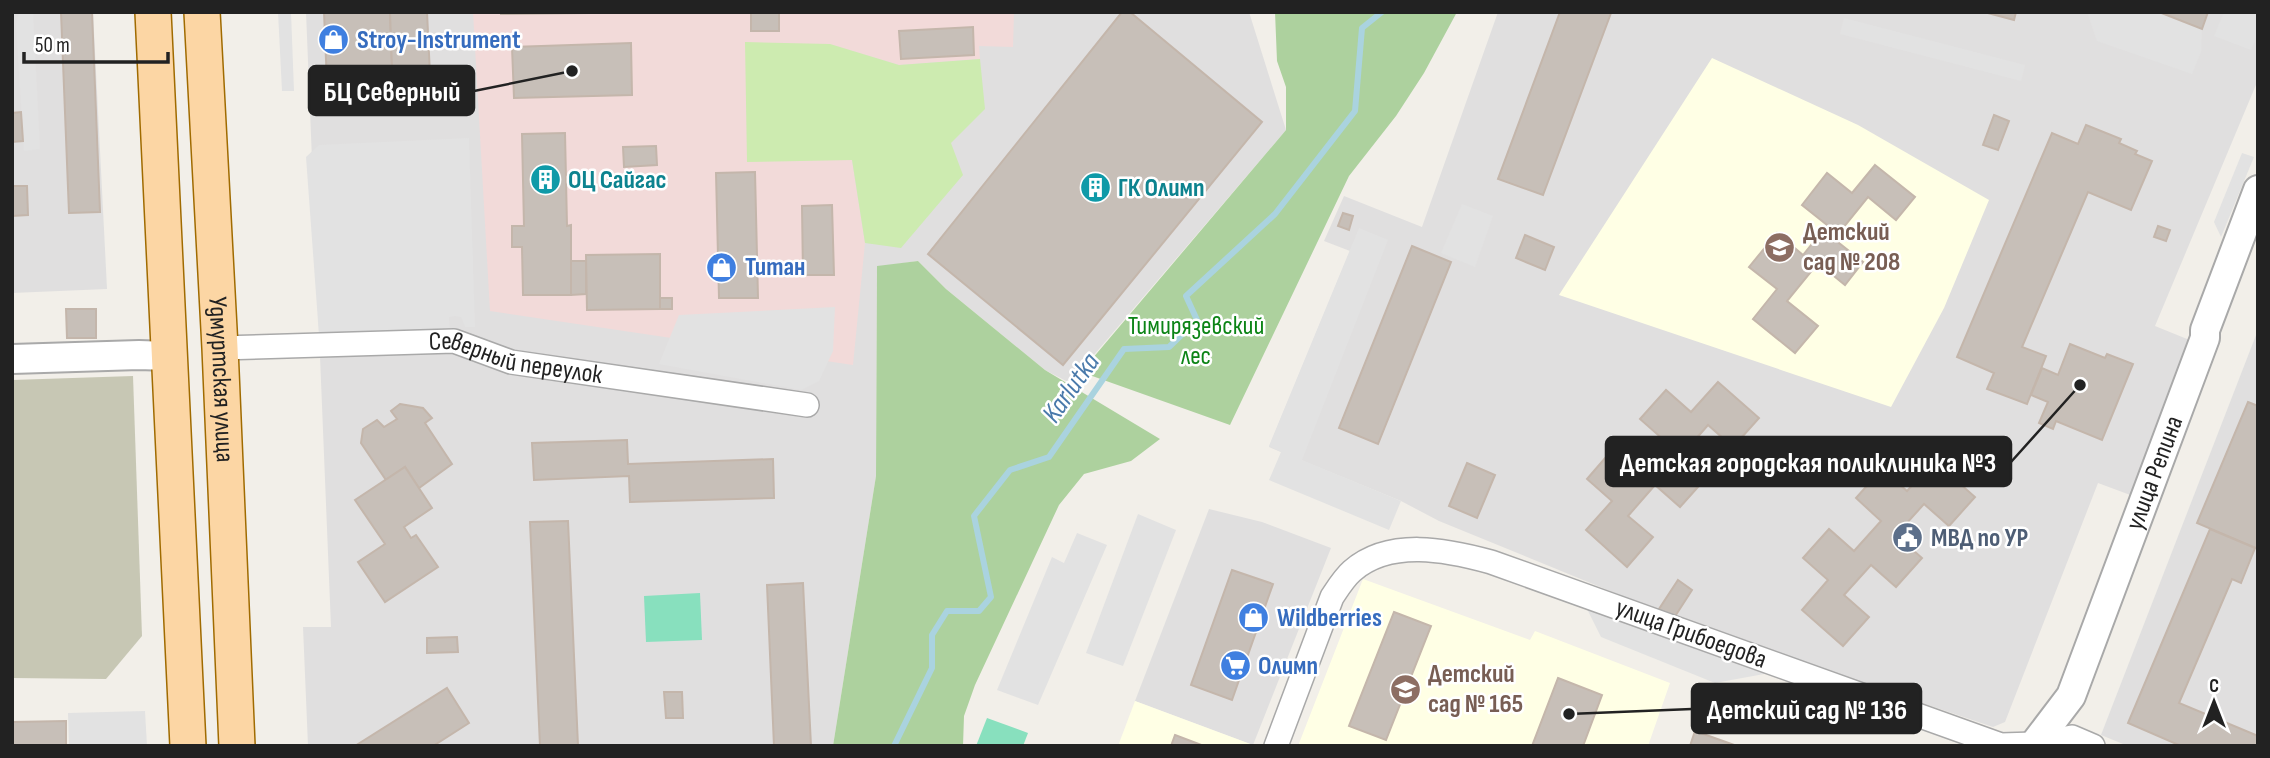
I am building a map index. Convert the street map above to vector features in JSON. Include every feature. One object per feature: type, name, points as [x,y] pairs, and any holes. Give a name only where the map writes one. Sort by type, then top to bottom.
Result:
[{"type":"main road","name":"Удмуртская улица","points":[[153,12],[188,746]]},
{"type":"main road","name":"Удмуртская улица","points":[[202,12],[237,746]]},
{"type":"street","name":"улица Репина","points":[[2034,745],[2071,696],[2205,338],[2205,330],[2228,264],[2258,190]]},
{"type":"street","name":"Северный переулок","points":[[220,348],[454,341],[511,362],[807,405]]},
{"type":"street","points":[[12,359],[168,356]]},
{"type":"street","name":"улица Грибоедова","points":[[1276,746],[1332,597],[1339,586],[1353,570],[1373,558],[1408,549],[1458,553],[1491,562],[2001,745],[2034,745],[2072,737],[2093,746]]},
{"type":"shaded area","points":[[12,12],[93,12],[107,289],[12,293]]},
{"type":"shaded area","points":[[33,12],[40,149],[24,151],[16,25],[19,13]]},
{"type":"shaded area","points":[[278,12],[291,12],[294,91],[282,91]]},
{"type":"shaded area","points":[[306,12],[1249,12],[1286,130],[1070,383],[1045,370],[946,289],[918,261],[877,267],[876,476],[833,746],[308,746],[303,627],[331,627]]},
{"type":"shaded area","points":[[473,12],[1014,12],[1013,47],[979,46],[980,59],[899,65],[829,44],[865,243],[853,365],[490,311]]},
{"type":"shaded area","points":[[1498,12],[2258,12],[2258,80],[2155,326],[2192,341],[2133,496],[2098,483],[2005,722],[1993,727],[1698,627],[1439,521],[1401,501],[1269,447],[1350,251],[1324,241],[1344,196],[1422,227]]},
{"type":"shaded area","points":[[2087,12],[2159,12],[2202,29],[2201,52],[2192,74],[2097,41]]},
{"type":"shaded area","points":[[2224,12],[2258,12],[2258,34],[2251,50],[2214,36]]},
{"type":"shaded area","points":[[1844,18],[2025,65],[2021,81],[1840,34]]},
{"type":"shaded area","name":"Детский сад № 208","points":[[1712,58],[1858,125],[1989,200],[1944,308],[1891,407],[1559,295]]},
{"type":"shaded area","points":[[469,138],[475,327],[465,327],[461,317],[455,316],[449,317],[450,334],[319,335],[306,157],[319,145]]},
{"type":"shaded area","points":[[2242,153],[2254,157],[2221,237],[2214,222]]},
{"type":"shaded area","points":[[1462,204],[1493,216],[1475,267],[1441,253]]},
{"type":"shaded area","points":[[1359,228],[1388,240],[1302,460],[1401,501],[1389,530],[1269,480],[1281,452],[1269,446]]},
{"type":"shaded area","points":[[835,307],[833,351],[819,381],[801,390],[659,364],[679,315]]},
{"type":"shaded area","points":[[2258,330],[2258,746],[2128,746],[2101,735]]},
{"type":"shaded area","points":[[133,376],[142,636],[106,679],[12,678],[12,380]]},
{"type":"shaded area","points":[[1209,509],[1262,522],[1331,548],[1253,745],[1135,701]]},
{"type":"shaded area","points":[[1138,514],[1176,530],[1123,666],[1086,653]]},
{"type":"shaded area","points":[[1077,533],[1107,545],[1038,705],[997,690],[1052,557],[1064,563]]},
{"type":"shaded area","points":[[1363,579],[1530,640],[1535,631],[1670,683],[1648,746],[1298,746]]},
{"type":"shaded area","points":[[1584,603],[1775,672],[1715,683],[1601,637]]},
{"type":"shaded area","points":[[1135,701],[1253,745],[1118,746]]},
{"type":"shaded area","points":[[145,711],[147,746],[69,746],[68,713]]},
{"type":"green space","name":"Тимирязевский лес","points":[[1275,12],[1457,12],[1424,73],[1396,116],[1349,176],[1230,425],[1081,372],[1286,130],[1286,87],[1277,61]]},
{"type":"green space","points":[[745,42],[830,44],[899,65],[980,59],[985,109],[951,143],[963,175],[901,248],[865,243],[852,160],[747,162]]},
{"type":"green space","points":[[918,261],[946,289],[1045,370],[1160,439],[1131,461],[1084,474],[1059,505],[975,685],[964,716],[963,746],[833,746],[876,476],[877,266]]},
{"type":"green space","points":[[700,593],[702,640],[646,642],[644,596]]},
{"type":"green space","points":[[987,718],[1028,733],[1023,746],[976,746]]},
{"type":"building","points":[[61,12],[92,12],[100,212],[69,213]]},
{"type":"building","points":[[324,12],[390,12],[393,97],[431,96],[431,103],[328,107]]},
{"type":"building","points":[[390,12],[427,12],[431,96],[393,97]]},
{"type":"building","points":[[590,12],[590,13],[501,14]]},
{"type":"building","points":[[751,12],[779,12],[779,31],[751,31]]},
{"type":"building","name":"ГК Олимп","points":[[1122,12],[1130,12],[1262,122],[1063,365],[928,254]]},
{"type":"building","points":[[1560,12],[1611,13],[1543,195],[1498,179]]},
{"type":"building","points":[[1984,12],[2016,12],[2014,20]]},
{"type":"building","points":[[2159,12],[2208,12],[2202,29]]},
{"type":"building","points":[[973,27],[974,55],[901,59],[899,31]]},
{"type":"building","points":[[631,43],[632,95],[514,98],[512,47]]},
{"type":"building","points":[[21,112],[23,141],[12,142],[12,113]]},
{"type":"building","points":[[1994,115],[2009,121],[1998,150],[1983,145]]},
{"type":"building","points":[[2086,125],[2121,139],[2119,143],[2152,161],[2131,210],[2088,192],[2022,347],[2046,356],[2027,404],[1987,389],[1994,373],[1957,357],[2052,133],[2078,144]]},
{"type":"building","name":"ОЦ Сайгас","points":[[565,133],[567,226],[571,225],[571,295],[523,295],[522,247],[512,247],[512,226],[524,226],[522,134]]},
{"type":"building","points":[[656,146],[657,165],[624,167],[623,147]]},
{"type":"building","points":[[1875,165],[1915,197],[1896,220],[1868,197],[1834,239],[1863,262],[1845,285],[1818,263],[1787,301],[1818,326],[1795,353],[1753,319],[1777,289],[1749,267],[1777,233],[1803,255],[1827,225],[1802,205],[1827,173],[1852,193]]},
{"type":"building","points":[[755,172],[758,298],[719,298],[716,173]]},
{"type":"building","points":[[12,186],[27,186],[28,215],[12,216]]},
{"type":"building","points":[[832,205],[834,275],[803,275],[802,206]]},
{"type":"building","points":[[1343,213],[1353,216],[1349,230],[1338,226]]},
{"type":"building","points":[[2158,226],[2170,230],[2166,241],[2154,237]]},
{"type":"building","points":[[1525,235],[1554,247],[1545,270],[1516,258]]},
{"type":"building","points":[[1412,246],[1451,262],[1378,444],[1339,428]]},
{"type":"building","points":[[660,254],[660,309],[587,310],[586,255]]},
{"type":"building","points":[[571,261],[586,261],[586,294],[571,295]]},
{"type":"building","points":[[660,298],[672,298],[672,309],[660,309]]},
{"type":"building","points":[[66,309],[96,309],[96,338],[67,338]]},
{"type":"building","points":[[2070,344],[2105,358],[2107,354],[2133,364],[2102,440],[2056,421],[2053,429],[2039,423],[2048,402],[2031,395],[2042,368],[2058,375]]},
{"type":"building","points":[[1718,382],[1759,418],[1733,447],[1708,425],[1681,456],[1706,478],[1680,507],[1655,485],[1628,516],[1653,537],[1627,567],[1586,530],[1612,501],[1587,479],[1613,449],[1638,472],[1665,441],[1640,419],[1666,390],[1691,412]]},
{"type":"building","points":[[2248,402],[2258,406],[2258,549],[2197,523]]},
{"type":"building","points":[[400,404],[423,408],[432,418],[425,423],[452,464],[419,488],[405,467],[386,480],[361,443],[363,429],[377,420],[384,427],[397,419],[391,411]]},
{"type":"building","points":[[627,440],[628,464],[773,459],[774,498],[630,502],[629,476],[534,480],[532,443]]},
{"type":"building","points":[[1934,461],[1975,497],[1949,526],[1924,504],[1896,535],[1922,558],[1896,587],[1871,565],[1844,595],[1869,617],[1843,646],[1802,610],[1828,580],[1803,558],[1829,529],[1854,551],[1881,521],[1856,498],[1882,469],[1907,491]]},
{"type":"building","points":[[1467,463],[1495,475],[1477,518],[1449,506]]},
{"type":"building","points":[[405,467],[432,508],[404,527],[411,538],[416,535],[438,567],[385,602],[358,562],[385,544],[355,500]]},
{"type":"building","points":[[568,521],[578,746],[540,746],[530,522]]},
{"type":"building","points":[[2210,529],[2255,548],[2241,583],[2232,579],[2179,703],[2258,736],[2258,746],[2181,746],[2128,723]]},
{"type":"building","points":[[1232,570],[1273,584],[1232,700],[1191,685]]},
{"type":"building","points":[[1678,580],[1692,590],[1674,618],[1659,609]]},
{"type":"building","points":[[803,583],[811,746],[774,746],[767,585]]},
{"type":"building","points":[[1394,612],[1431,626],[1386,740],[1349,726]]},
{"type":"building","points":[[457,637],[458,652],[427,653],[427,638]]},
{"type":"building","points":[[1558,678],[1602,695],[1583,746],[1532,746]]},
{"type":"building","points":[[447,688],[469,723],[433,746],[355,746]]},
{"type":"building","points":[[664,692],[682,692],[683,718],[666,718]]},
{"type":"building","points":[[66,721],[66,746],[12,746],[12,722]]},
{"type":"building","points":[[1695,731],[1737,746],[1690,746]]},
{"type":"building","points":[[1175,735],[1204,746],[1171,746]]},
{"type":"waterway","name":"Karlutka","points":[[894,746],[932,668],[932,635],[947,611],[979,611],[991,597],[974,516],[1010,470],[1049,457],[1124,349],[1169,347],[1197,320],[1186,296],[1275,214],[1355,111],[1362,28],[1382,12]]},
{"type":"place","name":"Stroy-Instrument","points":[[334,40]]},
{"type":"place","name":"БЦ Северный","points":[[572,71]]},
{"type":"place","name":"ОЦ Сайгас","points":[[545,180]]},
{"type":"place","name":"ГК Олимп","points":[[1095,188]]},
{"type":"place","name":"Детский сад № 208","points":[[1780,247]]},
{"type":"place","name":"Титан","points":[[722,267]]},
{"type":"place","name":"Детская городская поликлиника №3","points":[[2080,385]]},
{"type":"place","name":"МВД по УР","points":[[1908,538]]},
{"type":"place","name":"Wildberries","points":[[1254,618]]},
{"type":"place","name":"Олимп","points":[[1235,666]]},
{"type":"place","name":"Детский сад № 165","points":[[1405,689]]},
{"type":"place","name":"Детский сад № 136","points":[[1569,714]]}]
